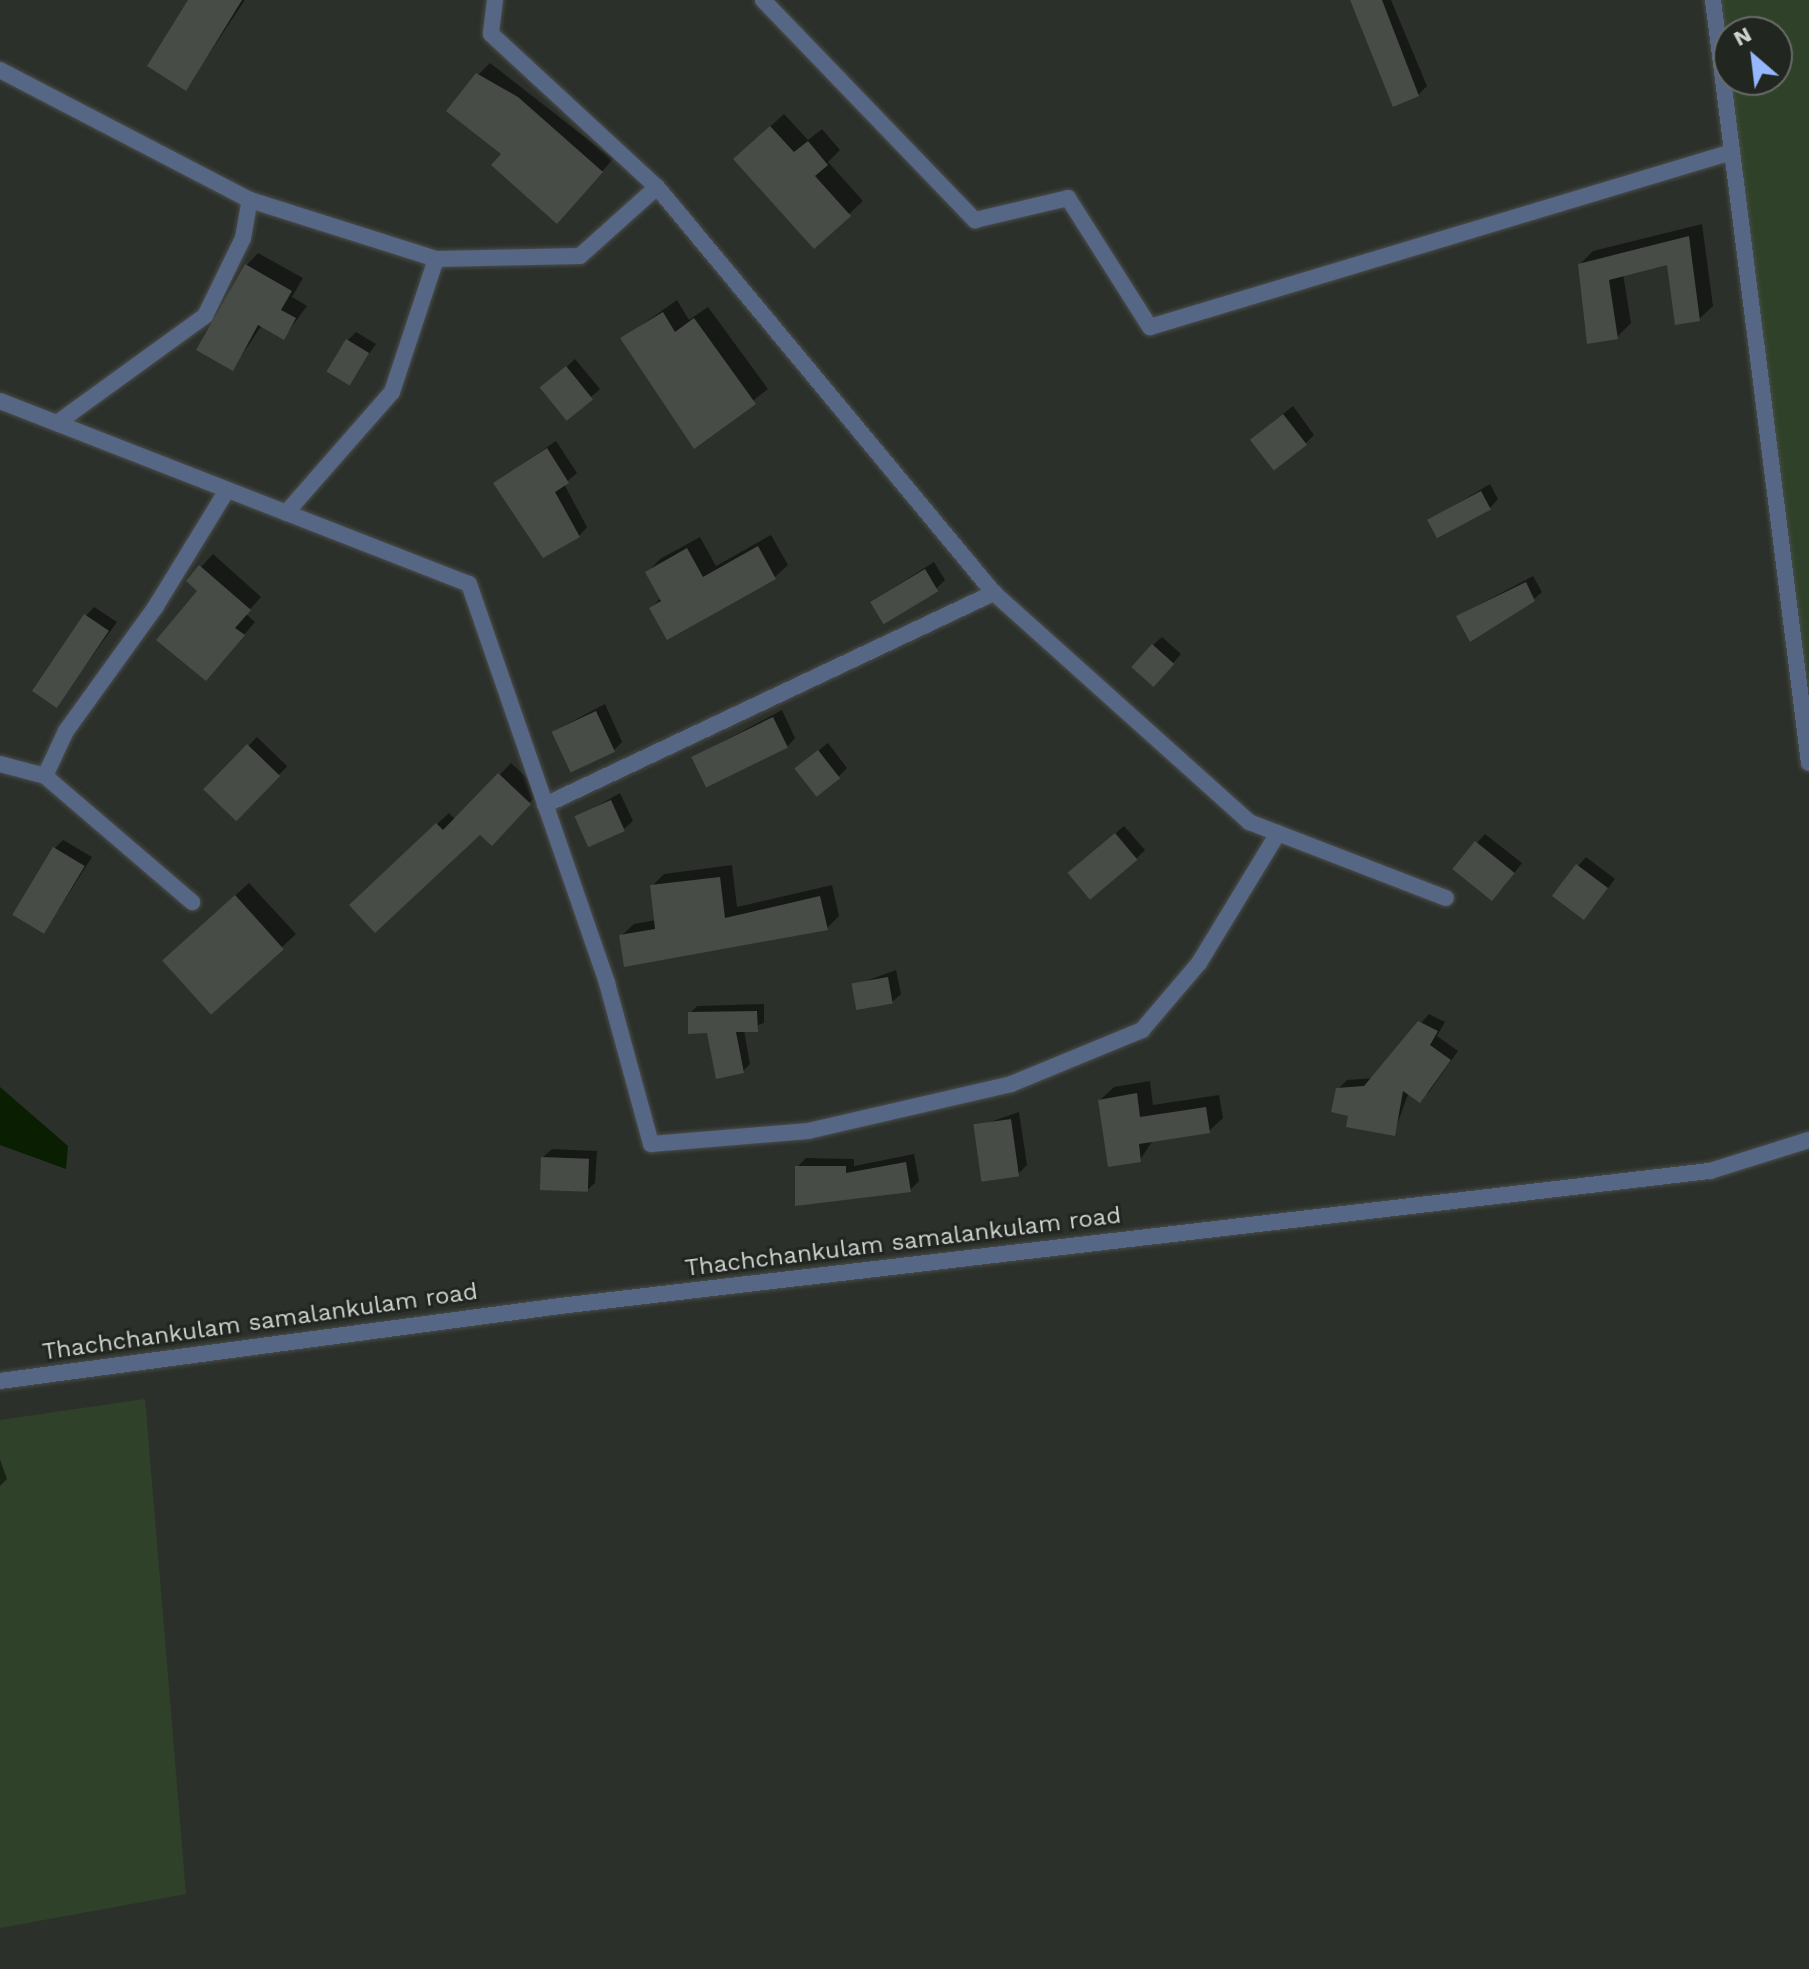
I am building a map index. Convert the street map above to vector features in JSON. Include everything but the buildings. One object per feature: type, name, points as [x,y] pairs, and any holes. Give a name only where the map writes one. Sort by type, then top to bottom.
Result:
[{"type":"street","points":[[495,0],[491,34],[657,187],[994,593],[1249,822],[1446,898]]},
{"type":"street","points":[[763,0],[975,220],[1068,198],[1150,327],[1732,152]]},
{"type":"street","points":[[1713,0],[1809,763]]},
{"type":"street","points":[[0,70],[250,200],[436,259],[580,256],[657,187]]},
{"type":"street","points":[[57,423],[205,316],[243,238],[250,200]]},
{"type":"street","points":[[286,513],[392,392],[436,259]]},
{"type":"street","points":[[0,401],[469,584],[545,805],[651,1144],[808,1131],[1011,1084],[1142,1030],[1199,963],[1278,833]]},
{"type":"street","points":[[45,776],[66,731],[156,606],[227,490]]},
{"type":"street","points":[[545,805],[994,593]]},
{"type":"street","points":[[0,764],[45,776],[192,902]]},
{"type":"street","name":"Thachchankulam samalankulam road","points":[[0,1381],[560,1306],[1710,1171],[1809,1140]]},
{"type":"shaded area","points":[[1714,0],[1809,0],[1809,753],[1726,96],[1793,96],[1793,16],[1716,16]]},
{"type":"shaded area","points":[[0,1087],[68,1146],[66,1169],[0,1145]]},
{"type":"shaded area","points":[[145,1399],[186,1894],[0,1928],[0,1420]]}]
